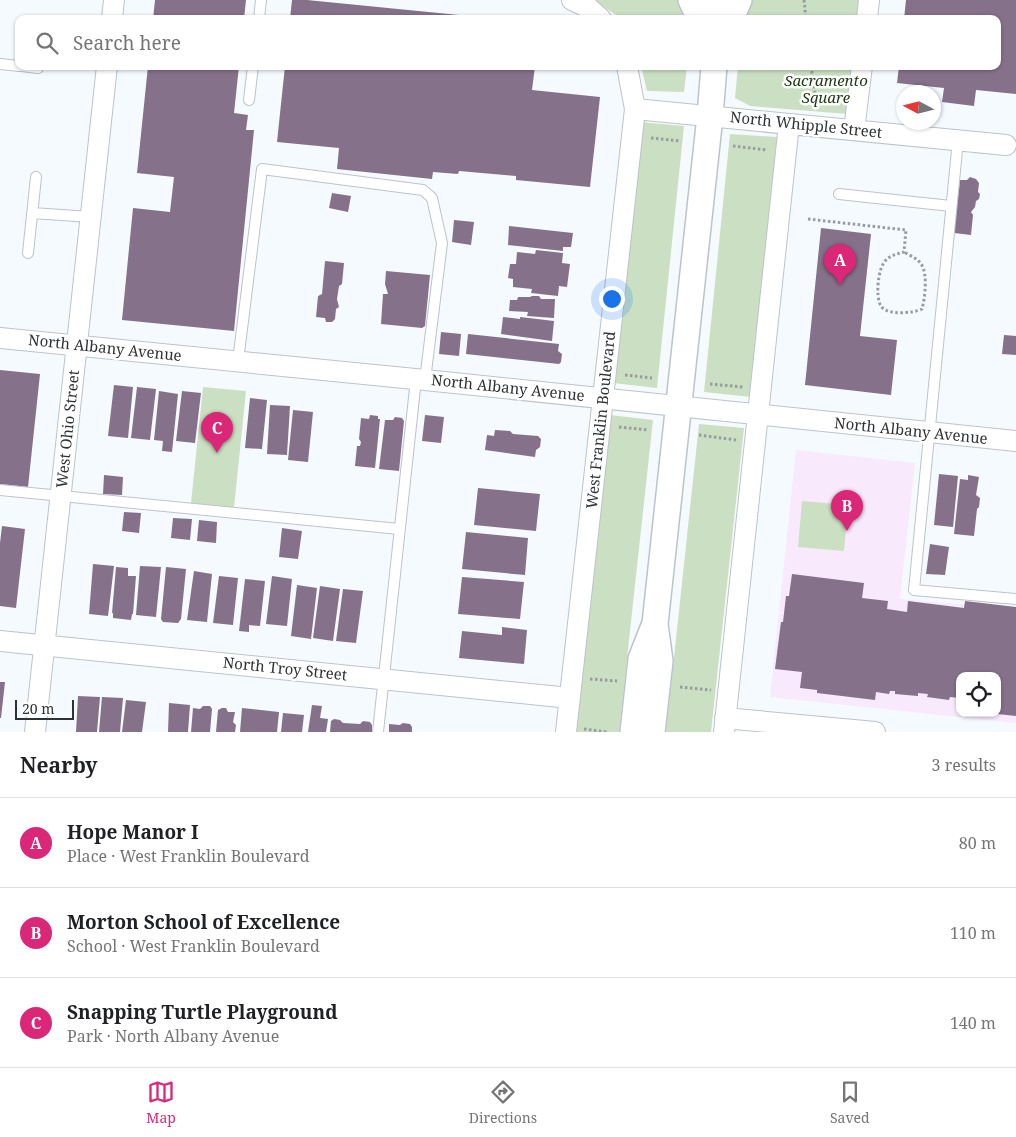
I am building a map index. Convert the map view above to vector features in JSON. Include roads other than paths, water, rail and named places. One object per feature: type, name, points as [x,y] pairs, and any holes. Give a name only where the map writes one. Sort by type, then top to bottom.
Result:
[{"type":"street","points":[[112,15],[114,0]]},
{"type":"street","points":[[572,0],[589,8],[597,15]]},
{"type":"street","points":[[691,0],[698,15]]},
{"type":"street","points":[[714,0],[714,15]]},
{"type":"street","points":[[733,15],[739,0]]},
{"type":"street","points":[[867,15],[869,0]]},
{"type":"street","name":"West Ohio Street","points":[[35,732],[107,70]]},
{"type":"street","name":"West Franklin Boulevard","points":[[571,730],[570,698],[635,108],[628,70]]},
{"type":"street","points":[[652,732],[660,661],[655,624],[714,70]]},
{"type":"street","points":[[854,130],[862,70]]},
{"type":"street","name":"North Whipple Street","points":[[635,108],[1006,145]]},
{"type":"street","points":[[789,124],[725,725],[875,732]]},
{"type":"street","name":"North Albany Avenue","points":[[0,338],[421,379],[1016,442]]},
{"type":"street","points":[[633,732],[641,659],[655,624]]},
{"type":"street","name":"North Troy Street","points":[[0,641],[570,698]]},
{"type":"lane","points":[[259,15],[261,0]]},
{"type":"lane","points":[[0,64],[15,66]]},
{"type":"lane","points":[[250,100],[254,70]]},
{"type":"lane","points":[[958,140],[914,590],[1016,599]]},
{"type":"lane","points":[[238,361],[262,169],[423,190],[432,198],[442,243],[399,530],[378,732]]},
{"type":"lane","points":[[28,253],[36,177]]},
{"type":"lane","points":[[839,194],[951,206]]},
{"type":"lane","points":[[32,213],[91,217]]},
{"type":"lane","points":[[0,490],[399,530]]},
{"type":"place","name":"Hope Manor I","points":[[840,285]]},
{"type":"place","name":"Snapping Turtle Playground","points":[[217,453]]},
{"type":"place","name":"Morton School of Excellence","points":[[847,531]]},
{"type":"park label","name":"Sacramento Square","points":[[826,90]]}]
